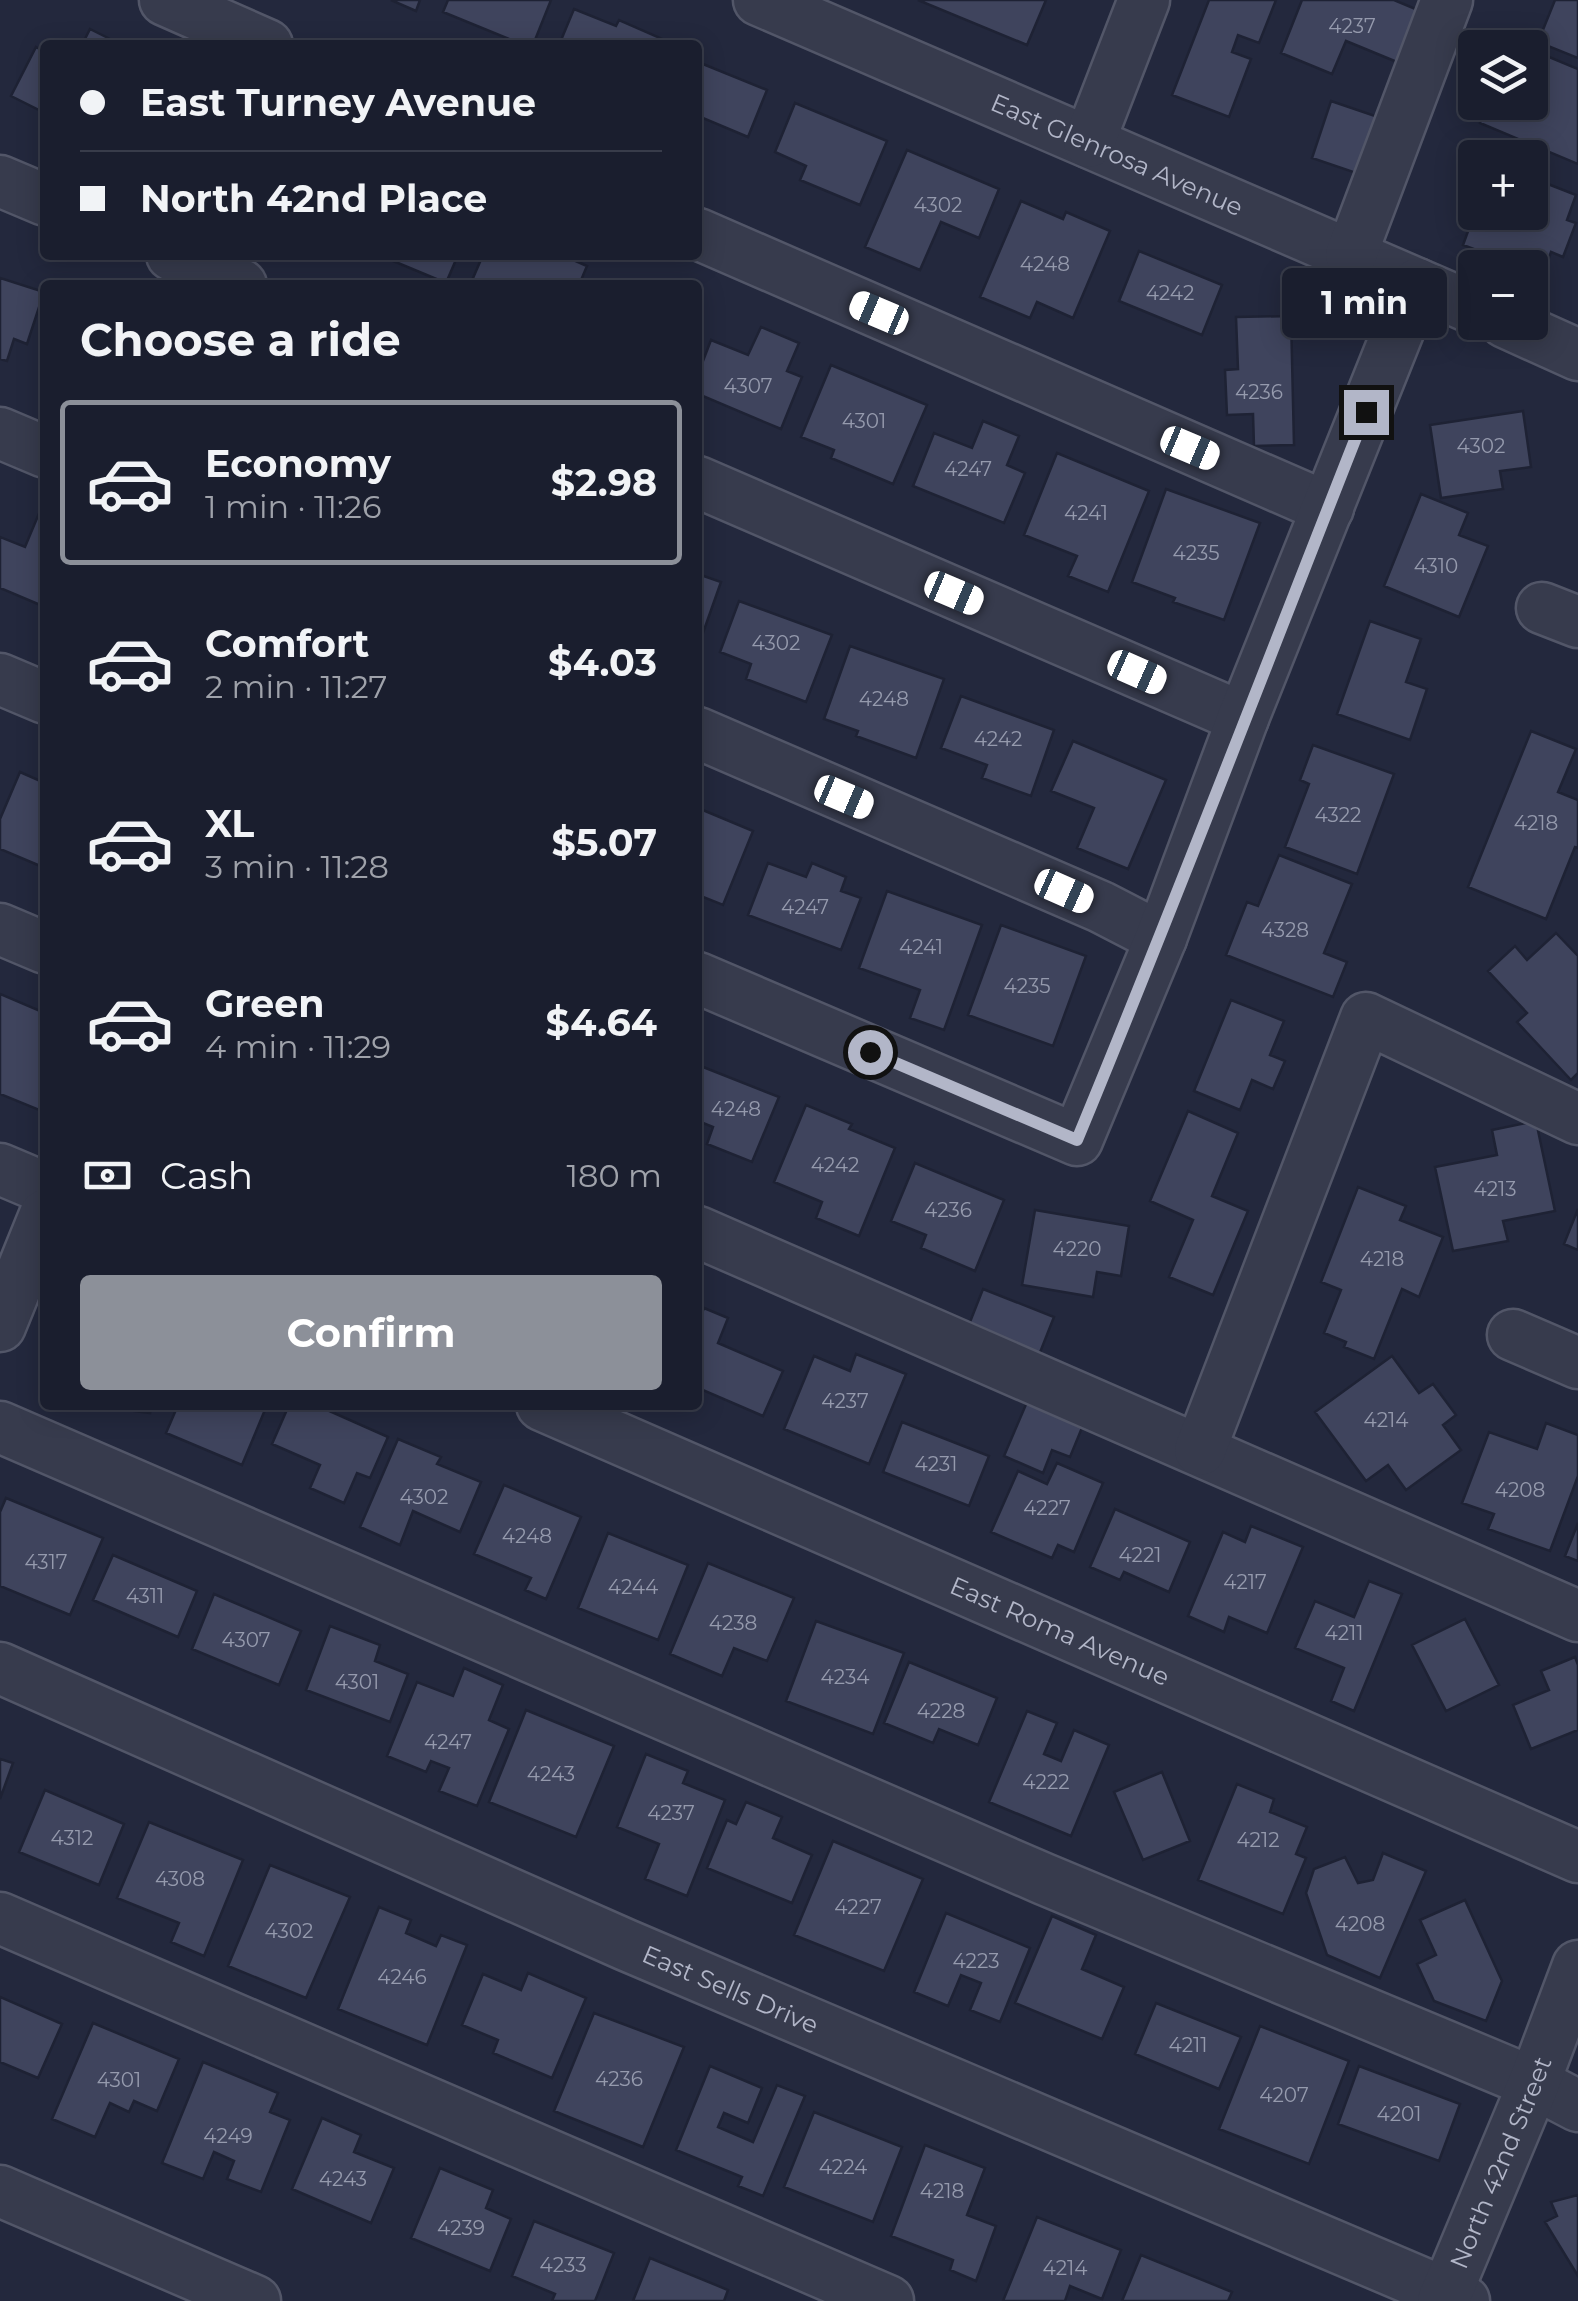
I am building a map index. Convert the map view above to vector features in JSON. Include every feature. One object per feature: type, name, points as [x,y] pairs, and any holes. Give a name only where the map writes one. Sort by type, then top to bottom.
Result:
[{"type":"street","points":[[164,0],[256,40]]},
{"type":"street","name":"East Glenrosa Avenue","points":[[760,0],[1458,302]]},
{"type":"street","points":[[1089,142],[1144,0]]},
{"type":"street","points":[[1351,255],[1447,0]]},
{"type":"street","points":[[0,181],[40,198]]},
{"type":"street","points":[[702,236],[1328,508]]},
{"type":"street","points":[[184,260],[230,280]]},
{"type":"street","points":[[702,980],[1077,1140],[1161,938],[1244,718],[1418,284]]},
{"type":"street","points":[[1546,340],[1578,354]]},
{"type":"street","points":[[0,433],[40,450]]},
{"type":"street","points":[[702,484],[1244,718]]},
{"type":"street","points":[[0,679],[40,696]]},
{"type":"street","points":[[702,736],[1100,907],[1161,938]]},
{"type":"street","points":[[0,929],[40,946]]},
{"type":"street","points":[[1200,1450],[1366,1018],[1578,1118]]},
{"type":"street","points":[[0,1168],[40,1186]]},
{"type":"street","points":[[0,1326],[40,1227]]},
{"type":"street","points":[[702,1234],[1578,1616]]},
{"type":"street","points":[[1513,1335],[1578,1362]]},
{"type":"street","name":"East Roma Avenue","points":[[553,1410],[1578,1856]]},
{"type":"street","points":[[0,1427],[1044,1879],[1534,2083],[1578,2106]]},
{"type":"street","name":"East Sells Drive","points":[[0,1668],[626,1946],[1451,2298]]},
{"type":"street","points":[[0,1918],[888,2301]]},
{"type":"street","name":"North 42nd Street","points":[[1451,2298],[1578,1966]]},
{"type":"street","points":[[0,2191],[256,2301]]},
{"type":"building","points":[[391,0],[420,0],[416,11]]},
{"type":"building","points":[[448,0],[551,0],[535,40],[512,40],[443,12]]},
{"type":"building","points":[[918,0],[1046,0],[1027,45]]},
{"type":"building","points":[[1209,0],[1276,0],[1259,43],[1238,35],[1232,52],[1251,59],[1229,117],[1172,95]]},
{"type":"building","points":[[1302,0],[1394,0],[1418,10],[1397,62],[1346,41],[1332,74],[1281,53]]},
{"type":"building","points":[[1555,0],[1578,0],[1578,58],[1548,46],[1548,30],[1543,30]]},
{"type":"building","points":[[574,9],[616,26],[619,20],[665,40],[561,40]]},
{"type":"building","points":[[90,29],[112,40],[84,40]]},
{"type":"building","points":[[36,47],[40,49],[40,110],[11,96]]},
{"type":"building","points":[[1548,56],[1578,69],[1578,164],[1548,151],[1548,140],[1521,140],[1480,123],[1548,120]]},
{"type":"building","points":[[702,64],[767,90],[748,137],[702,118]]},
{"type":"building","points":[[1331,101],[1378,117],[1359,174],[1312,158]]},
{"type":"building","points":[[795,103],[887,141],[860,205],[800,180],[806,166],[775,152]]},
{"type":"building","points":[[907,150],[999,189],[979,238],[941,222],[920,270],[865,247]]},
{"type":"building","points":[[1548,184],[1576,195],[1567,220],[1576,223],[1563,257],[1551,252],[1548,261],[1548,250],[1476,250],[1463,245],[1468,230],[1548,230]]},
{"type":"building","points":[[1021,201],[1063,219],[1066,212],[1110,231],[1073,318],[1037,302],[1030,318],[980,297]]},
{"type":"building","points":[[1139,251],[1222,285],[1202,335],[1119,301]]},
{"type":"building","points":[[391,260],[456,260],[447,280]]},
{"type":"building","points":[[481,260],[573,260],[587,266],[581,280],[472,280]]},
{"type":"building","points":[[0,278],[40,291],[40,304],[27,344],[14,339],[7,361],[0,359]]},
{"type":"building","points":[[1291,316],[1294,445],[1254,446],[1253,414],[1227,415],[1225,370],[1238,369],[1236,317]]},
{"type":"building","points":[[761,327],[799,343],[787,371],[802,377],[781,429],[702,396],[702,364],[711,340],[748,355]]},
{"type":"building","points":[[831,365],[927,405],[893,484],[831,458],[834,450],[801,437]]},
{"type":"building","points":[[1523,411],[1531,467],[1500,471],[1503,489],[1441,498],[1430,425]]},
{"type":"building","points":[[983,421],[1019,436],[1007,465],[1025,473],[1004,523],[913,486],[934,433],[972,448]]},
{"type":"building","points":[[1057,453],[1149,491],[1108,592],[1068,576],[1077,556],[1024,535]]},
{"type":"building","points":[[1166,489],[1260,523],[1224,620],[1132,582]]},
{"type":"building","points":[[1421,494],[1468,513],[1459,535],[1488,546],[1459,617],[1384,586]]},
{"type":"building","points":[[40,511],[40,605],[0,588],[0,537],[25,547]]},
{"type":"building","points":[[702,575],[721,582],[702,636]]},
{"type":"building","points":[[739,601],[832,635],[806,702],[746,679],[751,664],[720,652]]},
{"type":"building","points":[[1370,621],[1421,639],[1406,682],[1427,689],[1410,740],[1337,714]]},
{"type":"building","points":[[850,646],[944,679],[916,758],[856,736],[858,731],[824,719]]},
{"type":"building","points":[[961,696],[1054,730],[1031,796],[982,778],[987,765],[941,748]]},
{"type":"building","points":[[1531,731],[1576,749],[1558,792],[1578,800],[1578,848],[1575,847],[1546,919],[1468,887]]},
{"type":"building","points":[[1073,741],[1166,780],[1128,869],[1077,848],[1094,808],[1051,791]]},
{"type":"building","points":[[1313,745],[1394,774],[1357,874],[1285,847],[1309,784],[1300,780]]},
{"type":"building","points":[[20,772],[40,781],[40,866],[0,849],[0,819]]},
{"type":"building","points":[[702,810],[753,831],[723,905],[702,897]]},
{"type":"building","points":[[1279,855],[1352,884],[1324,953],[1347,962],[1333,997],[1226,955],[1247,902],[1258,906]]},
{"type":"building","points":[[768,863],[806,877],[812,863],[846,877],[841,891],[861,898],[841,950],[748,915]]},
{"type":"building","points":[[887,891],[982,925],[944,1030],[910,1018],[920,990],[859,968]]},
{"type":"building","points":[[1001,925],[1086,956],[1053,1046],[968,1015]]},
{"type":"building","points":[[1556,933],[1578,956],[1578,1073],[1571,1080],[1517,1022],[1527,1013],[1488,971],[1515,946],[1527,960]]},
{"type":"building","points":[[0,994],[40,1011],[40,1110],[0,1094]]},
{"type":"building","points":[[1231,1000],[1284,1021],[1270,1055],[1285,1061],[1273,1089],[1252,1080],[1240,1110],[1194,1091]]},
{"type":"building","points":[[702,1067],[779,1097],[752,1162],[707,1144],[713,1127],[702,1123]]},
{"type":"building","points":[[806,1105],[895,1148],[859,1236],[816,1218],[822,1202],[774,1182]]},
{"type":"building","points":[[1188,1111],[1238,1133],[1212,1196],[1248,1211],[1213,1295],[1169,1277],[1193,1220],[1150,1201]]},
{"type":"building","points":[[1536,1121],[1555,1211],[1503,1221],[1508,1241],[1453,1251],[1435,1167],[1497,1155],[1492,1130]]},
{"type":"building","points":[[915,1163],[1004,1200],[975,1271],[921,1248],[926,1235],[891,1221]]},
{"type":"building","points":[[1358,1187],[1406,1206],[1400,1220],[1443,1237],[1419,1297],[1402,1289],[1374,1359],[1344,1347],[1346,1342],[1324,1333],[1341,1290],[1321,1282]]},
{"type":"building","points":[[1578,1209],[1578,1250],[1564,1244]]},
{"type":"building","points":[[1035,1210],[1129,1226],[1121,1276],[1097,1272],[1093,1297],[1022,1285]]},
{"type":"building","points":[[983,1289],[1054,1317],[1039,1355],[968,1327]]},
{"type":"building","points":[[704,1308],[728,1318],[718,1343],[783,1371],[763,1416],[702,1390]]},
{"type":"building","points":[[856,1354],[906,1374],[869,1464],[784,1429],[814,1356],[850,1371]]},
{"type":"building","points":[[1392,1356],[1419,1393],[1433,1384],[1456,1415],[1443,1425],[1461,1450],[1406,1490],[1388,1465],[1366,1481],[1315,1412]]},
{"type":"building","points":[[1030,1395],[1086,1418],[1070,1457],[1052,1450],[1043,1473],[1004,1456]]},
{"type":"building","points":[[176,1410],[265,1410],[242,1465],[166,1433]]},
{"type":"building","points":[[287,1410],[327,1410],[388,1437],[370,1478],[357,1473],[344,1503],[310,1488],[320,1465],[272,1444]]},
{"type":"building","points":[[902,1422],[989,1456],[969,1506],[883,1472]]},
{"type":"building","points":[[1546,1423],[1578,1435],[1578,1476],[1550,1551],[1488,1529],[1494,1514],[1462,1503],[1489,1432],[1537,1449]]},
{"type":"building","points":[[398,1439],[441,1457],[437,1464],[481,1482],[460,1532],[413,1511],[400,1545],[360,1527]]},
{"type":"building","points":[[1057,1463],[1103,1483],[1074,1552],[1058,1545],[1052,1558],[991,1532],[1018,1471],[1047,1484]]},
{"type":"building","points":[[504,1485],[581,1517],[546,1599],[525,1590],[531,1578],[474,1554]]},
{"type":"building","points":[[6,1498],[103,1538],[70,1615],[0,1586],[0,1512]]},
{"type":"building","points":[[1115,1509],[1190,1542],[1169,1592],[1124,1572],[1120,1580],[1090,1567]]},
{"type":"building","points":[[1578,1523],[1578,1561],[1565,1556]]},
{"type":"building","points":[[1251,1526],[1303,1547],[1267,1633],[1229,1617],[1224,1632],[1188,1616],[1223,1532],[1245,1542]]},
{"type":"building","points":[[608,1533],[688,1565],[658,1640],[578,1608]]},
{"type":"building","points":[[113,1555],[197,1591],[178,1637],[93,1600]]},
{"type":"building","points":[[708,1563],[794,1598],[767,1661],[734,1648],[722,1676],[670,1654]]},
{"type":"building","points":[[1369,1581],[1402,1594],[1354,1711],[1331,1701],[1344,1668],[1295,1648],[1315,1601],[1354,1617]]},
{"type":"building","points":[[214,1594],[301,1631],[279,1685],[192,1649]]},
{"type":"building","points":[[1465,1619],[1499,1685],[1446,1711],[1412,1645]]},
{"type":"building","points":[[816,1621],[904,1653],[873,1734],[786,1701]]},
{"type":"building","points":[[330,1626],[380,1645],[375,1661],[408,1674],[390,1722],[306,1690]]},
{"type":"building","points":[[1575,1657],[1578,1730],[1531,1749],[1513,1705],[1549,1690],[1541,1671]]},
{"type":"building","points":[[909,1662],[997,1698],[978,1745],[939,1729],[933,1743],[884,1723]]},
{"type":"building","points":[[464,1668],[503,1685],[489,1720],[509,1729],[477,1806],[439,1791],[449,1768],[431,1761],[426,1772],[387,1756],[417,1682],[453,1696]]},
{"type":"building","points":[[526,1710],[614,1746],[576,1837],[489,1802]]},
{"type":"building","points":[[1027,1711],[1057,1723],[1044,1754],[1061,1761],[1074,1730],[1109,1745],[1071,1836],[989,1802]]},
{"type":"building","points":[[646,1754],[688,1771],[683,1783],[725,1800],[687,1896],[645,1879],[659,1844],[617,1827]]},
{"type":"building","points":[[0,1759],[13,1763],[0,1799]]},
{"type":"building","points":[[1162,1772],[1190,1841],[1143,1860],[1114,1792]]},
{"type":"building","points":[[1237,1784],[1274,1799],[1270,1812],[1307,1827],[1296,1854],[1306,1858],[1283,1914],[1198,1880]]},
{"type":"building","points":[[45,1790],[124,1824],[99,1885],[19,1852]]},
{"type":"building","points":[[746,1802],[782,1817],[773,1838],[812,1855],[792,1903],[707,1868],[727,1820],[736,1824]]},
{"type":"building","points":[[149,1822],[243,1860],[204,1956],[171,1942],[179,1923],[117,1898]]},
{"type":"building","points":[[833,1841],[923,1879],[884,1971],[794,1935]]},
{"type":"building","points":[[1383,1853],[1426,1871],[1380,1978],[1327,1955],[1306,1893],[1314,1869],[1345,1857],[1358,1883],[1373,1880]]},
{"type":"building","points":[[270,1865],[350,1897],[306,1998],[228,1966]]},
{"type":"building","points":[[1465,1900],[1502,1981],[1486,2021],[1434,2001],[1417,1964],[1436,1955],[1420,1920]]},
{"type":"building","points":[[379,1907],[411,1920],[406,1933],[436,1946],[441,1935],[467,1945],[427,2045],[338,2009]]},
{"type":"building","points":[[946,1913],[1030,1948],[1000,2022],[970,2010],[981,1983],[961,1975],[948,2006],[914,1992]]},
{"type":"building","points":[[1052,1916],[1096,1935],[1082,1969],[1124,1987],[1102,2039],[1015,2003]]},
{"type":"building","points":[[528,1973],[586,1998],[552,2078],[493,2053],[498,2040],[462,2025],[483,1974],[521,1990]]},
{"type":"building","points":[[0,1997],[62,2024],[38,2078],[0,2062]]},
{"type":"building","points":[[1156,2003],[1241,2037],[1219,2089],[1135,2054]]},
{"type":"building","points":[[594,2013],[684,2047],[643,2147],[554,2111]]},
{"type":"building","points":[[93,2023],[179,2059],[157,2111],[134,2101],[129,2112],[110,2103],[95,2137],[52,2119]]},
{"type":"building","points":[[1260,2026],[1349,2061],[1309,2164],[1219,2129]]},
{"type":"building","points":[[203,2062],[278,2093],[270,2112],[290,2120],[261,2192],[227,2179],[234,2161],[214,2152],[203,2179],[162,2163]]},
{"type":"building","points":[[710,2066],[762,2088],[748,2123],[724,2113],[718,2127],[753,2142],[777,2085],[805,2096],[763,2196],[738,2186],[742,2177],[676,2150]]},
{"type":"building","points":[[1359,2066],[1460,2104],[1439,2161],[1338,2124]]},
{"type":"building","points":[[814,2112],[902,2147],[873,2222],[784,2187]]},
{"type":"building","points":[[322,2118],[361,2135],[354,2152],[394,2168],[371,2223],[292,2189]]},
{"type":"building","points":[[925,2145],[985,2168],[967,2215],[996,2226],[976,2281],[950,2270],[953,2260],[891,2236]]},
{"type":"building","points":[[440,2168],[493,2190],[486,2208],[511,2219],[490,2271],[411,2238]]},
{"type":"building","points":[[1578,2195],[1578,2276],[1545,2222],[1557,2216],[1551,2202]]},
{"type":"building","points":[[1037,2217],[1121,2250],[1102,2299],[1070,2286],[1065,2301],[1003,2301]]},
{"type":"building","points":[[534,2221],[614,2253],[595,2301],[552,2301],[555,2294],[512,2276]]},
{"type":"building","points":[[1141,2255],[1232,2292],[1228,2301],[1122,2301]]},
{"type":"building","points":[[650,2258],[728,2290],[724,2301],[633,2301]]},
{"type":"route","points":[[870,1052],[1077,1140],[1161,938],[1366,412]]}]
